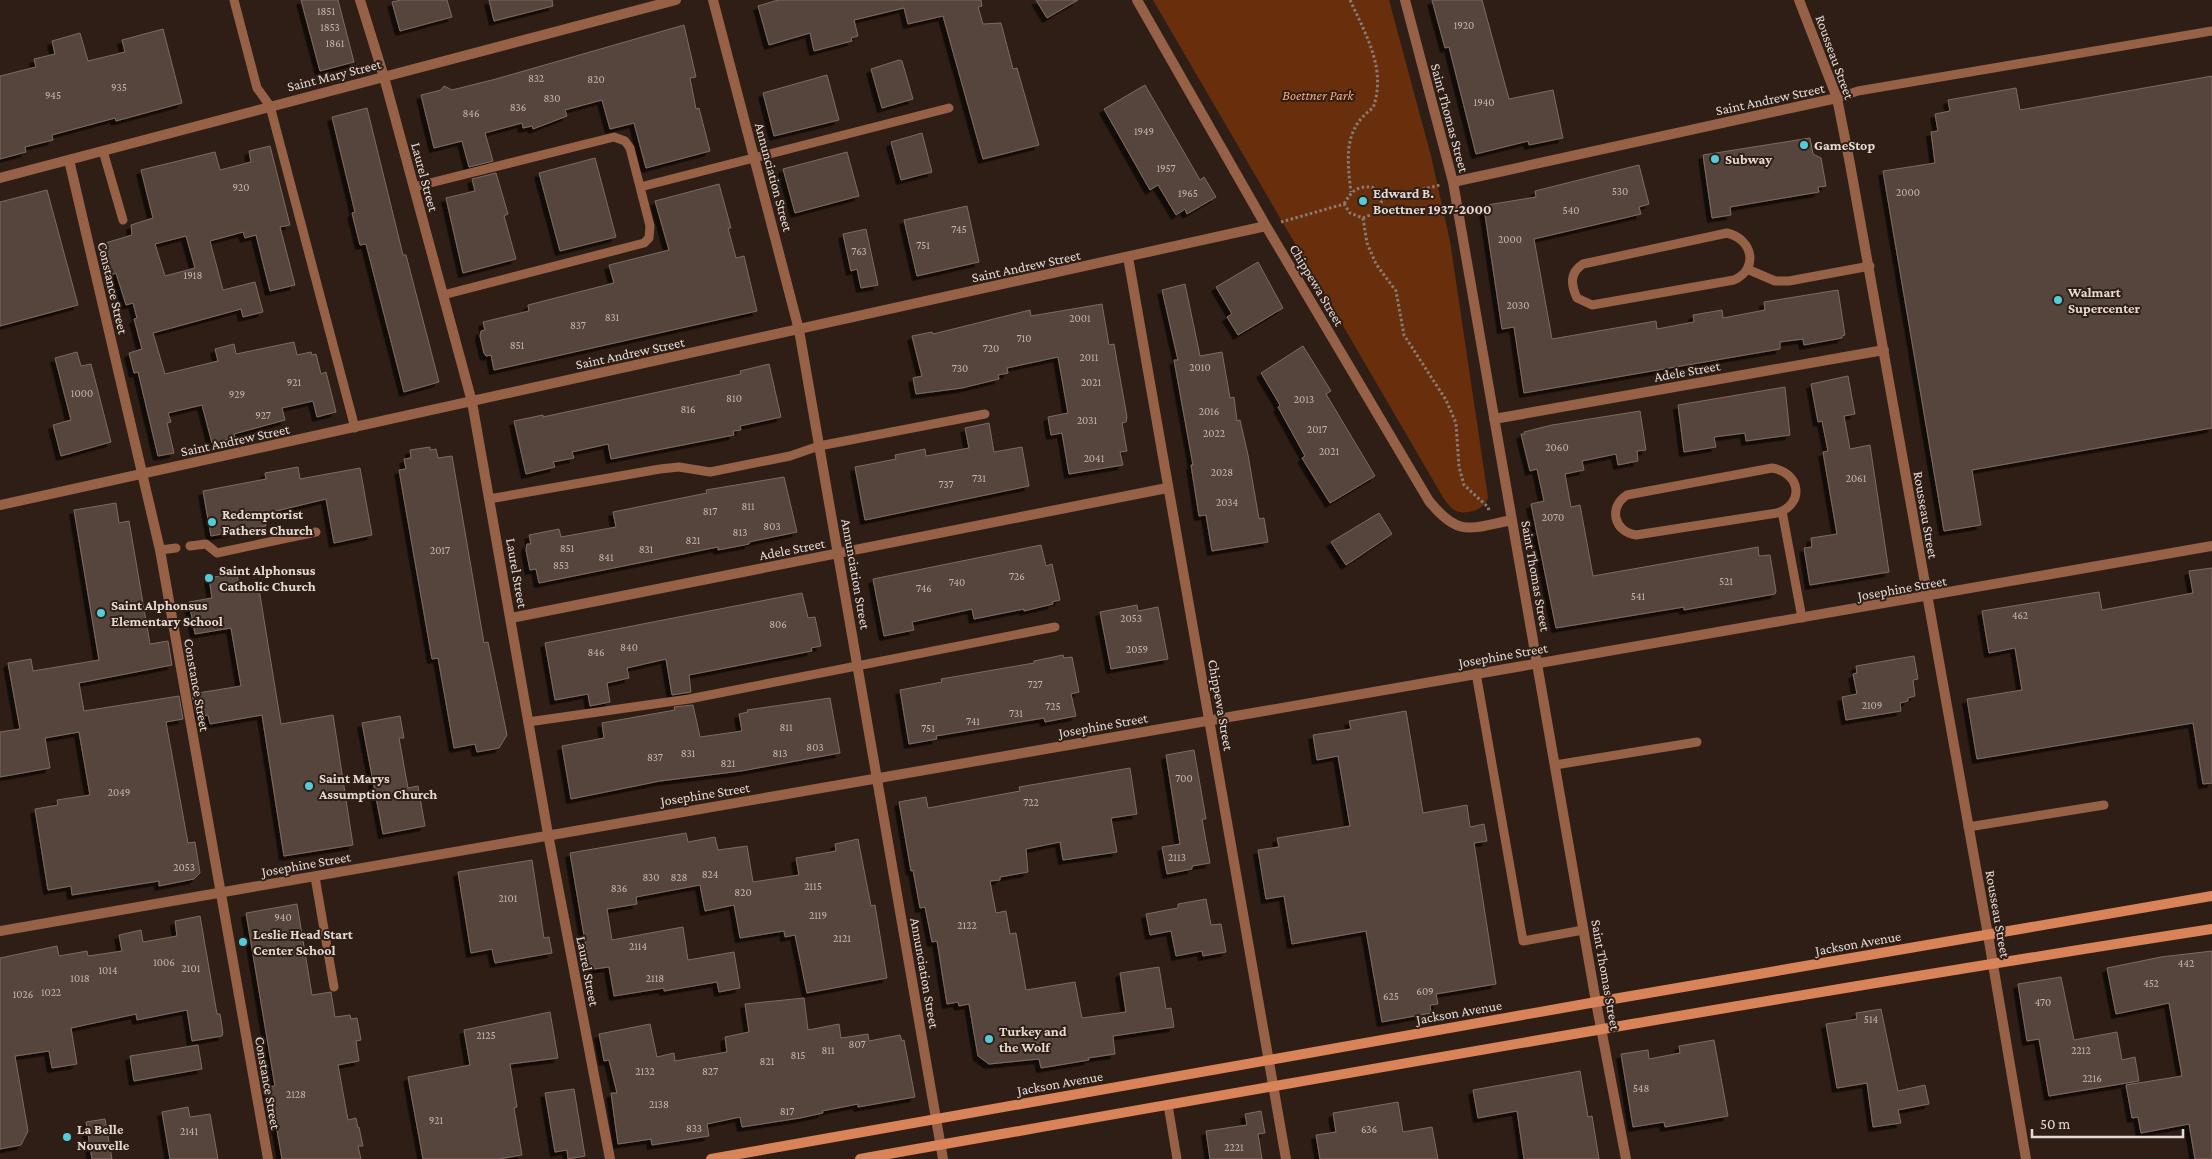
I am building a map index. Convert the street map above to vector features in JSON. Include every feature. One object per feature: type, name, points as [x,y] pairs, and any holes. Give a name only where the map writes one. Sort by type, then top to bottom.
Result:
[{"type":"street","name":"Laurel Street","points":[[360,0],[384,77],[472,402],[548,834],[610,1159]]},
{"type":"street","name":"Saint Mary Street","points":[[0,178],[676,0]]},
{"type":"street","name":"Annunciation Street","points":[[714,0],[799,330],[943,1159]]},
{"type":"street","name":"Chippewa Street","points":[[1137,0],[1266,226],[1429,501],[1443,518],[1456,527],[1470,528],[1512,520]]},
{"type":"street","name":"Saint Thomas Street","points":[[1405,0],[1453,182],[1596,1002],[1626,1159]]},
{"type":"street","name":"Rousseau Street","points":[[1799,0],[1837,98],[1870,266],[2026,1159]]},
{"type":"street","name":"Saint Andrew Street","points":[[1453,182],[1837,98]]},
{"type":"street","name":"Constance Street","points":[[69,160],[160,550],[268,1159]]},
{"type":"street","name":"Saint Andrew Street","points":[[0,505],[1266,226]]},
{"type":"street","name":"Chippewa Street","points":[[1128,257],[1286,1159]]},
{"type":"street","name":"Adele Street","points":[[1494,419],[1884,350]]},
{"type":"street","name":"Adele Street","points":[[511,618],[1168,488]]},
{"type":"street","name":"Josephine Street","points":[[0,931],[220,894],[548,834],[878,780],[1210,719],[1476,673],[1927,598],[2212,546]]},
{"type":"street","name":"Jackson Avenue","points":[[711,1159],[1596,1002],[2212,896]]},
{"type":"street","points":[[860,1159],[1602,1029],[1992,963],[2212,929]]},
{"type":"lane","points":[[234,0],[257,88],[270,106],[355,428]]},
{"type":"lane","name":"Saint Andrew Street","points":[[1837,98],[1858,91],[2212,30]]},
{"type":"lane","points":[[640,187],[949,108]]},
{"type":"lane","points":[[414,187],[614,137],[625,141],[630,148],[650,226],[649,238],[644,243],[443,295]]},
{"type":"lane","points":[[103,151],[123,220]]},
{"type":"lane","points":[[1727,233],[1738,236],[1745,242],[1750,260],[1747,269],[1740,278],[1734,280],[1592,304],[1577,298],[1572,287],[1572,278],[1577,268],[1583,264],[1727,233]]},
{"type":"lane","points":[[1747,269],[1775,281],[1789,281],[1870,266]]},
{"type":"lane","points":[[489,499],[660,469],[679,468],[710,472],[790,456],[819,446],[985,414]]},
{"type":"lane","points":[[1772,468],[1790,474],[1795,482],[1796,492],[1794,501],[1787,510],[1782,511],[1636,534],[1628,534],[1621,529],[1616,518],[1616,508],[1621,499],[1627,495],[1772,468]]},
{"type":"lane","points":[[1782,511],[1802,618]]},
{"type":"lane","points":[[190,546],[206,544],[217,553],[316,532]]},
{"type":"lane","points":[[160,550],[176,548]]},
{"type":"lane","points":[[528,722],[689,699],[1054,627]]},
{"type":"lane","points":[[1476,673],[1524,941],[1584,930]]},
{"type":"lane","points":[[1555,765],[1697,742]]},
{"type":"lane","points":[[1968,827],[2104,805]]},
{"type":"lane","points":[[315,876],[334,987]]},
{"type":"lane","points":[[1168,1105],[1177,1159]]},
{"type":"path","points":[[1350,0],[1375,56],[1379,85],[1373,108],[1361,116],[1354,126],[1347,162],[1351,192]]},
{"type":"path","points":[[1344,204],[1350,213],[1363,218],[1375,213],[1383,199],[1453,182]]},
{"type":"path","points":[[1266,226],[1344,204],[1351,192],[1360,186],[1372,187],[1383,199]]},
{"type":"path","points":[[1363,218],[1368,243],[1376,264],[1396,291],[1404,335],[1446,400],[1456,423],[1459,467],[1464,485],[1488,506],[1492,524]]},
{"type":"green space","name":"Boettner Park","points":[[1153,0],[1389,0],[1431,156],[1450,241],[1488,497],[1481,507],[1473,511],[1459,512],[1453,509],[1444,499]]},
{"type":"building","points":[[301,0],[338,0],[354,62],[320,71]]},
{"type":"building","points":[[401,0],[447,0],[452,17],[400,31],[392,2]]},
{"type":"building","points":[[489,0],[552,0],[553,6],[494,21]]},
{"type":"building","points":[[778,0],[981,0],[982,6],[978,7],[983,24],[1001,23],[1013,69],[1017,68],[1039,145],[983,159],[943,16],[908,24],[904,8],[854,20],[858,36],[851,38],[852,41],[814,51],[810,33],[769,45],[758,6]]},
{"type":"building","points":[[1036,0],[1078,0],[1047,18]]},
{"type":"building","points":[[1432,0],[1482,0],[1509,99],[1553,90],[1563,138],[1529,145],[1528,141],[1476,154],[1449,47],[1445,48]]},
{"type":"building","points":[[684,25],[696,77],[690,78],[696,109],[699,108],[710,151],[646,168],[634,123],[610,129],[602,100],[565,110],[567,116],[533,129],[532,126],[523,128],[522,123],[485,133],[493,161],[469,167],[462,141],[434,148],[421,95],[441,90],[444,86],[452,90],[496,79]]},
{"type":"building","points":[[163,29],[182,103],[116,121],[115,118],[52,135],[53,140],[25,147],[26,152],[0,159],[0,76],[36,67],[34,59],[55,54],[52,41],[80,33],[88,61],[125,52],[122,40]]},
{"type":"building","points":[[899,60],[902,61],[913,99],[882,108],[871,69]]},
{"type":"building","points":[[827,75],[839,120],[774,136],[763,93]]},
{"type":"building","name":"Walmart Supercenter","points":[[2212,76],[2212,428],[1972,470],[1981,525],[1944,531],[1883,171],[1935,163],[1931,132],[1938,131],[1935,114],[1950,111],[1948,100],[2016,88],[2020,110]]},
{"type":"building","points":[[1145,85],[1200,180],[1204,177],[1216,197],[1187,214],[1185,209],[1176,215],[1158,185],[1150,190],[1104,109]]},
{"type":"building","points":[[367,108],[403,255],[406,255],[439,382],[404,392],[366,244],[360,245],[352,213],[355,212],[332,117]]},
{"type":"building","points":[[922,133],[932,172],[901,180],[891,142]]},
{"type":"building","points":[[1810,138],[1813,154],[1821,158],[1826,186],[1818,187],[1819,192],[1730,207],[1731,215],[1712,218],[1703,155]]},
{"type":"building","points":[[270,146],[290,225],[280,227],[295,285],[270,291],[256,235],[245,238],[243,232],[210,241],[223,290],[255,282],[263,312],[243,317],[241,309],[153,333],[165,374],[218,361],[215,349],[234,344],[236,354],[294,342],[297,355],[311,352],[312,355],[316,354],[321,374],[326,372],[336,412],[317,417],[313,401],[282,408],[285,420],[234,434],[235,438],[212,443],[202,405],[168,413],[171,422],[167,423],[174,453],[158,456],[138,372],[134,373],[129,353],[142,349],[134,319],[137,318],[133,303],[126,305],[116,273],[111,275],[102,244],[132,235],[131,225],[153,218],[141,170],[215,152],[220,170],[251,162],[249,151]],"holes":[[[186,236],[195,268],[165,276],[155,244]]]},
{"type":"building","points":[[847,152],[859,196],[795,213],[783,169]]},
{"type":"building","points":[[595,158],[616,237],[560,251],[539,173]]},
{"type":"building","points":[[1639,165],[1649,204],[1639,207],[1641,214],[1534,239],[1552,339],[1656,321],[1657,329],[1694,322],[1693,315],[1722,310],[1723,318],[1765,310],[1764,302],[1838,290],[1845,335],[1842,338],[1804,345],[1803,339],[1780,342],[1780,349],[1524,393],[1514,327],[1502,329],[1484,208],[1488,207],[1487,205],[1536,197],[1535,191]]},
{"type":"building","points":[[496,173],[508,214],[504,216],[516,259],[463,273],[446,198],[475,191],[472,179]]},
{"type":"building","points":[[719,184],[731,228],[728,228],[736,258],[744,256],[757,311],[494,370],[491,355],[486,356],[484,353],[480,336],[481,331],[485,330],[483,322],[529,311],[528,305],[614,283],[609,265],[669,250],[655,201]]},
{"type":"building","points":[[47,190],[78,305],[0,326],[0,202]]},
{"type":"building","points":[[967,206],[979,262],[917,276],[904,220]]},
{"type":"building","points":[[866,229],[878,285],[861,288],[857,269],[851,271],[843,234]]},
{"type":"building","points":[[1258,262],[1283,308],[1238,335],[1227,317],[1232,314],[1216,287]]},
{"type":"building","points":[[1185,284],[1200,356],[1222,352],[1230,398],[1234,397],[1237,421],[1240,420],[1248,455],[1259,519],[1264,518],[1268,542],[1212,551],[1206,515],[1199,516],[1191,465],[1193,465],[1174,360],[1178,360],[1162,290]]},
{"type":"building","points":[[1102,304],[1109,345],[1114,344],[1127,417],[1126,422],[1122,423],[1127,451],[1120,452],[1123,465],[1069,474],[1062,433],[1051,435],[1048,417],[1068,413],[1058,357],[1007,368],[1008,373],[998,375],[999,379],[962,388],[916,394],[913,378],[922,376],[912,336],[932,332],[933,334],[1030,310],[1031,316]]},
{"type":"building","points":[[1303,346],[1331,391],[1326,394],[1375,476],[1330,503],[1302,458],[1305,456],[1278,407],[1280,405],[1261,373]]},
{"type":"building","points":[[77,352],[81,366],[91,364],[111,442],[61,456],[53,425],[71,420],[55,358]]},
{"type":"building","points":[[769,364],[781,417],[740,426],[741,430],[733,431],[734,435],[611,459],[608,444],[572,452],[574,458],[553,462],[555,467],[526,474],[514,421],[543,415],[543,417],[741,374],[740,371]]},
{"type":"building","points":[[1848,376],[1855,414],[1844,416],[1850,449],[1870,445],[1889,572],[1810,585],[1804,548],[1812,547],[1811,538],[1837,534],[1823,452],[1828,451],[1822,421],[1818,422],[1811,384]]},
{"type":"building","points":[[1785,387],[1790,435],[1746,441],[1745,433],[1714,437],[1716,447],[1684,452],[1678,405]]},
{"type":"building","points":[[1640,411],[1646,450],[1637,451],[1638,461],[1618,465],[1616,454],[1582,461],[1584,470],[1565,474],[1571,507],[1580,505],[1593,576],[1758,547],[1759,556],[1770,555],[1775,594],[1684,610],[1684,607],[1556,628],[1531,504],[1544,501],[1537,469],[1530,471],[1521,434],[1552,425]]},
{"type":"building","points":[[989,423],[994,452],[1022,447],[1029,486],[865,520],[855,467],[896,459],[895,455],[925,449],[926,456],[969,448],[965,428]]},
{"type":"building","points":[[430,447],[430,450],[436,449],[438,458],[452,456],[484,643],[488,642],[507,735],[499,748],[477,752],[475,744],[454,748],[438,658],[432,659],[399,470],[406,469],[404,459],[411,458],[410,450]]},
{"type":"building","points":[[298,467],[300,479],[360,468],[372,535],[334,543],[326,499],[264,514],[266,526],[211,536],[203,491],[266,479],[265,473]]},
{"type":"building","points":[[784,477],[797,532],[749,542],[749,544],[718,550],[718,547],[539,583],[536,569],[530,570],[526,550],[527,544],[531,544],[529,535],[559,529],[561,537],[616,527],[613,512],[707,493],[706,490]]},
{"type":"building","points":[[116,503],[119,523],[129,521],[150,644],[168,641],[172,665],[79,683],[84,711],[179,696],[183,719],[166,722],[188,843],[195,842],[200,873],[194,879],[159,886],[159,881],[72,895],[71,886],[48,890],[35,809],[58,805],[57,800],[90,795],[79,732],[45,738],[50,768],[0,777],[0,732],[20,729],[8,663],[31,659],[33,671],[99,660],[74,510]]},
{"type":"building","points":[[1379,513],[1392,534],[1346,565],[1331,542]]},
{"type":"building","points":[[1041,545],[1046,566],[1052,564],[1060,600],[1052,602],[1053,604],[1024,611],[1024,609],[974,619],[972,609],[912,622],[914,630],[884,636],[873,579]]},
{"type":"building","points":[[2212,568],[2212,783],[2203,784],[2193,723],[1977,759],[1967,699],[2022,690],[2015,648],[1989,653],[1982,611],[2099,592],[2102,610],[2193,593],[2189,571]]},
{"type":"building","points":[[237,573],[240,592],[259,589],[281,724],[333,715],[353,845],[284,856],[262,715],[210,724],[208,715],[197,717],[192,694],[241,686],[231,628],[195,634],[189,602],[212,598],[209,578]]},
{"type":"building","points":[[802,593],[808,618],[815,617],[821,646],[811,648],[812,651],[689,675],[691,692],[672,695],[666,659],[627,668],[629,678],[607,683],[610,702],[590,706],[588,694],[555,700],[545,643]]},
{"type":"building","points":[[1137,605],[1138,611],[1158,607],[1168,659],[1111,669],[1100,612]]},
{"type":"building","points":[[1063,655],[1064,658],[1072,657],[1079,692],[1071,694],[1076,716],[1045,722],[1044,718],[936,736],[937,739],[909,744],[900,690],[942,682],[941,679],[1034,663],[1034,661]]},
{"type":"building","points":[[1914,656],[1918,679],[1913,680],[1915,696],[1908,698],[1908,701],[1900,703],[1901,711],[1846,720],[1842,697],[1857,694],[1853,674],[1857,673],[1856,666]]},
{"type":"building","points":[[830,698],[840,753],[741,771],[660,781],[571,799],[562,746],[604,738],[602,723],[675,710],[674,707],[693,705],[700,737],[742,731],[739,714],[748,712],[747,710]]},
{"type":"building","points":[[1406,711],[1423,813],[1467,805],[1470,827],[1484,824],[1487,841],[1474,843],[1496,984],[1436,994],[1438,1004],[1430,1005],[1431,1013],[1382,1022],[1366,931],[1292,944],[1284,896],[1266,899],[1258,850],[1279,847],[1277,838],[1350,826],[1338,756],[1317,760],[1313,735],[1351,729],[1349,721]]},
{"type":"building","points":[[400,716],[404,738],[399,738],[408,788],[418,786],[425,826],[383,834],[362,723]]},
{"type":"building","points":[[1194,750],[1206,819],[1202,819],[1210,863],[1192,866],[1192,869],[1167,874],[1162,847],[1180,844],[1166,755]]},
{"type":"building","points":[[1130,768],[1137,814],[1111,818],[1117,852],[1063,860],[1060,842],[1026,849],[1028,872],[1000,877],[1000,880],[990,881],[996,913],[1006,911],[1010,934],[1016,933],[1026,990],[1075,982],[1082,1018],[1126,1012],[1120,973],[1159,967],[1166,1009],[1171,1008],[1174,1027],[1113,1036],[1115,1054],[1088,1058],[1089,1060],[1041,1068],[1039,1059],[989,1064],[978,1056],[969,1004],[959,1006],[958,1002],[947,1004],[937,941],[932,942],[925,907],[920,908],[913,870],[911,871],[899,802],[926,797],[928,808],[1020,791],[1019,787]]},
{"type":"building","points":[[686,833],[688,842],[715,837],[718,850],[747,846],[753,882],[799,875],[796,858],[836,851],[835,844],[858,839],[871,906],[875,905],[887,978],[807,993],[795,935],[785,937],[784,931],[740,938],[734,905],[705,911],[700,885],[636,897],[637,904],[607,909],[612,940],[683,927],[688,960],[734,952],[740,988],[719,992],[717,982],[664,991],[664,988],[614,996],[609,967],[594,969],[593,965],[589,965],[570,853]]},
{"type":"building","points":[[532,860],[544,938],[549,937],[552,953],[495,963],[492,949],[471,953],[458,872]]},
{"type":"building","points":[[1206,899],[1211,925],[1221,924],[1226,952],[1203,956],[1202,951],[1176,956],[1171,931],[1150,935],[1146,914],[1178,908],[1178,904]]},
{"type":"building","points":[[297,904],[312,995],[331,992],[335,1017],[350,1015],[351,1019],[357,1018],[361,1040],[356,1041],[359,1061],[338,1065],[348,1120],[356,1118],[359,1127],[363,1146],[358,1146],[361,1159],[282,1159],[274,1113],[272,1114],[267,1087],[275,1086],[246,913]]},
{"type":"building","points":[[200,916],[217,1014],[220,1014],[222,1036],[192,1041],[187,1010],[137,1020],[136,1014],[71,1028],[77,1064],[52,1068],[49,1051],[15,1056],[28,1131],[21,1145],[0,1149],[0,958],[57,946],[59,956],[87,951],[88,956],[122,951],[119,935],[141,930],[143,942],[177,936],[175,921]]},
{"type":"building","points":[[2212,951],[2212,1159],[2195,1159],[2189,1124],[2141,1133],[2138,1117],[2132,1118],[2126,1085],[2182,1076],[2169,1003],[2116,1014],[2107,968],[2161,957]]},
{"type":"building","points":[[2061,977],[2074,1040],[2117,1032],[2122,1060],[2135,1057],[2139,1081],[2049,1096],[2039,1039],[2027,1041],[2018,984]]},
{"type":"building","points":[[804,998],[808,1030],[839,1024],[841,1038],[868,1034],[869,1041],[900,1035],[902,1041],[904,1040],[915,1097],[858,1107],[858,1104],[822,1111],[823,1113],[800,1118],[742,1127],[740,1117],[707,1124],[709,1136],[652,1145],[651,1139],[618,1144],[611,1093],[617,1093],[609,1060],[604,1061],[599,1034],[650,1024],[657,1057],[674,1053],[675,1061],[727,1052],[725,1037],[749,1032],[745,1004]]},
{"type":"building","points":[[1881,1009],[1898,1091],[1925,1085],[1929,1104],[1898,1110],[1901,1123],[1873,1127],[1867,1083],[1837,1088],[1826,1024],[1857,1019],[1856,1013]]},
{"type":"building","points":[[550,1012],[558,1058],[510,1064],[517,1107],[514,1108],[522,1155],[499,1159],[423,1159],[408,1077],[470,1065],[464,1030]]},
{"type":"building","points":[[1714,1040],[1728,1116],[1665,1127],[1664,1122],[1633,1127],[1621,1054],[1648,1050],[1649,1059],[1680,1053],[1679,1046]]},
{"type":"building","points":[[198,1045],[202,1069],[134,1081],[130,1056]]},
{"type":"building","points":[[1580,1071],[1588,1117],[1592,1116],[1599,1159],[1524,1159],[1517,1111],[1478,1118],[1473,1090]]},
{"type":"building","points":[[574,1089],[585,1156],[568,1159],[567,1150],[555,1152],[545,1093]]},
{"type":"building","points":[[1398,1102],[1403,1132],[1432,1127],[1438,1159],[1320,1159],[1316,1135],[1336,1132],[1333,1113]]},
{"type":"building","points":[[188,1107],[190,1117],[210,1114],[218,1159],[170,1159],[162,1112]]},
{"type":"building","points":[[1261,1111],[1265,1133],[1258,1134],[1262,1159],[1210,1159],[1206,1131],[1247,1125],[1245,1114]]},
{"type":"building","points":[[105,1119],[112,1159],[92,1159],[86,1122]]},
{"type":"place","name":"GameStop","points":[[1804,145]]},
{"type":"place","name":"Subway","points":[[1715,159]]},
{"type":"place","name":"Edward B. Boettner 1937-2000","points":[[1363,201]]},
{"type":"place","name":"Walmart Supercenter","points":[[2058,300]]},
{"type":"place","name":"Redemptorist Fathers Church","points":[[212,522]]},
{"type":"place","name":"Saint Alphonsus Catholic Church","points":[[209,578]]},
{"type":"place","name":"Saint Alphonsus Elementary School","points":[[101,613]]},
{"type":"place","name":"Saint Marys Assumption Church","points":[[309,786]]},
{"type":"place","name":"Leslie Head Start Center School","points":[[243,942]]},
{"type":"place","name":"Turkey and the Wolf","points":[[989,1039]]},
{"type":"place","name":"La Belle Nouvelle","points":[[67,1137]]}]
